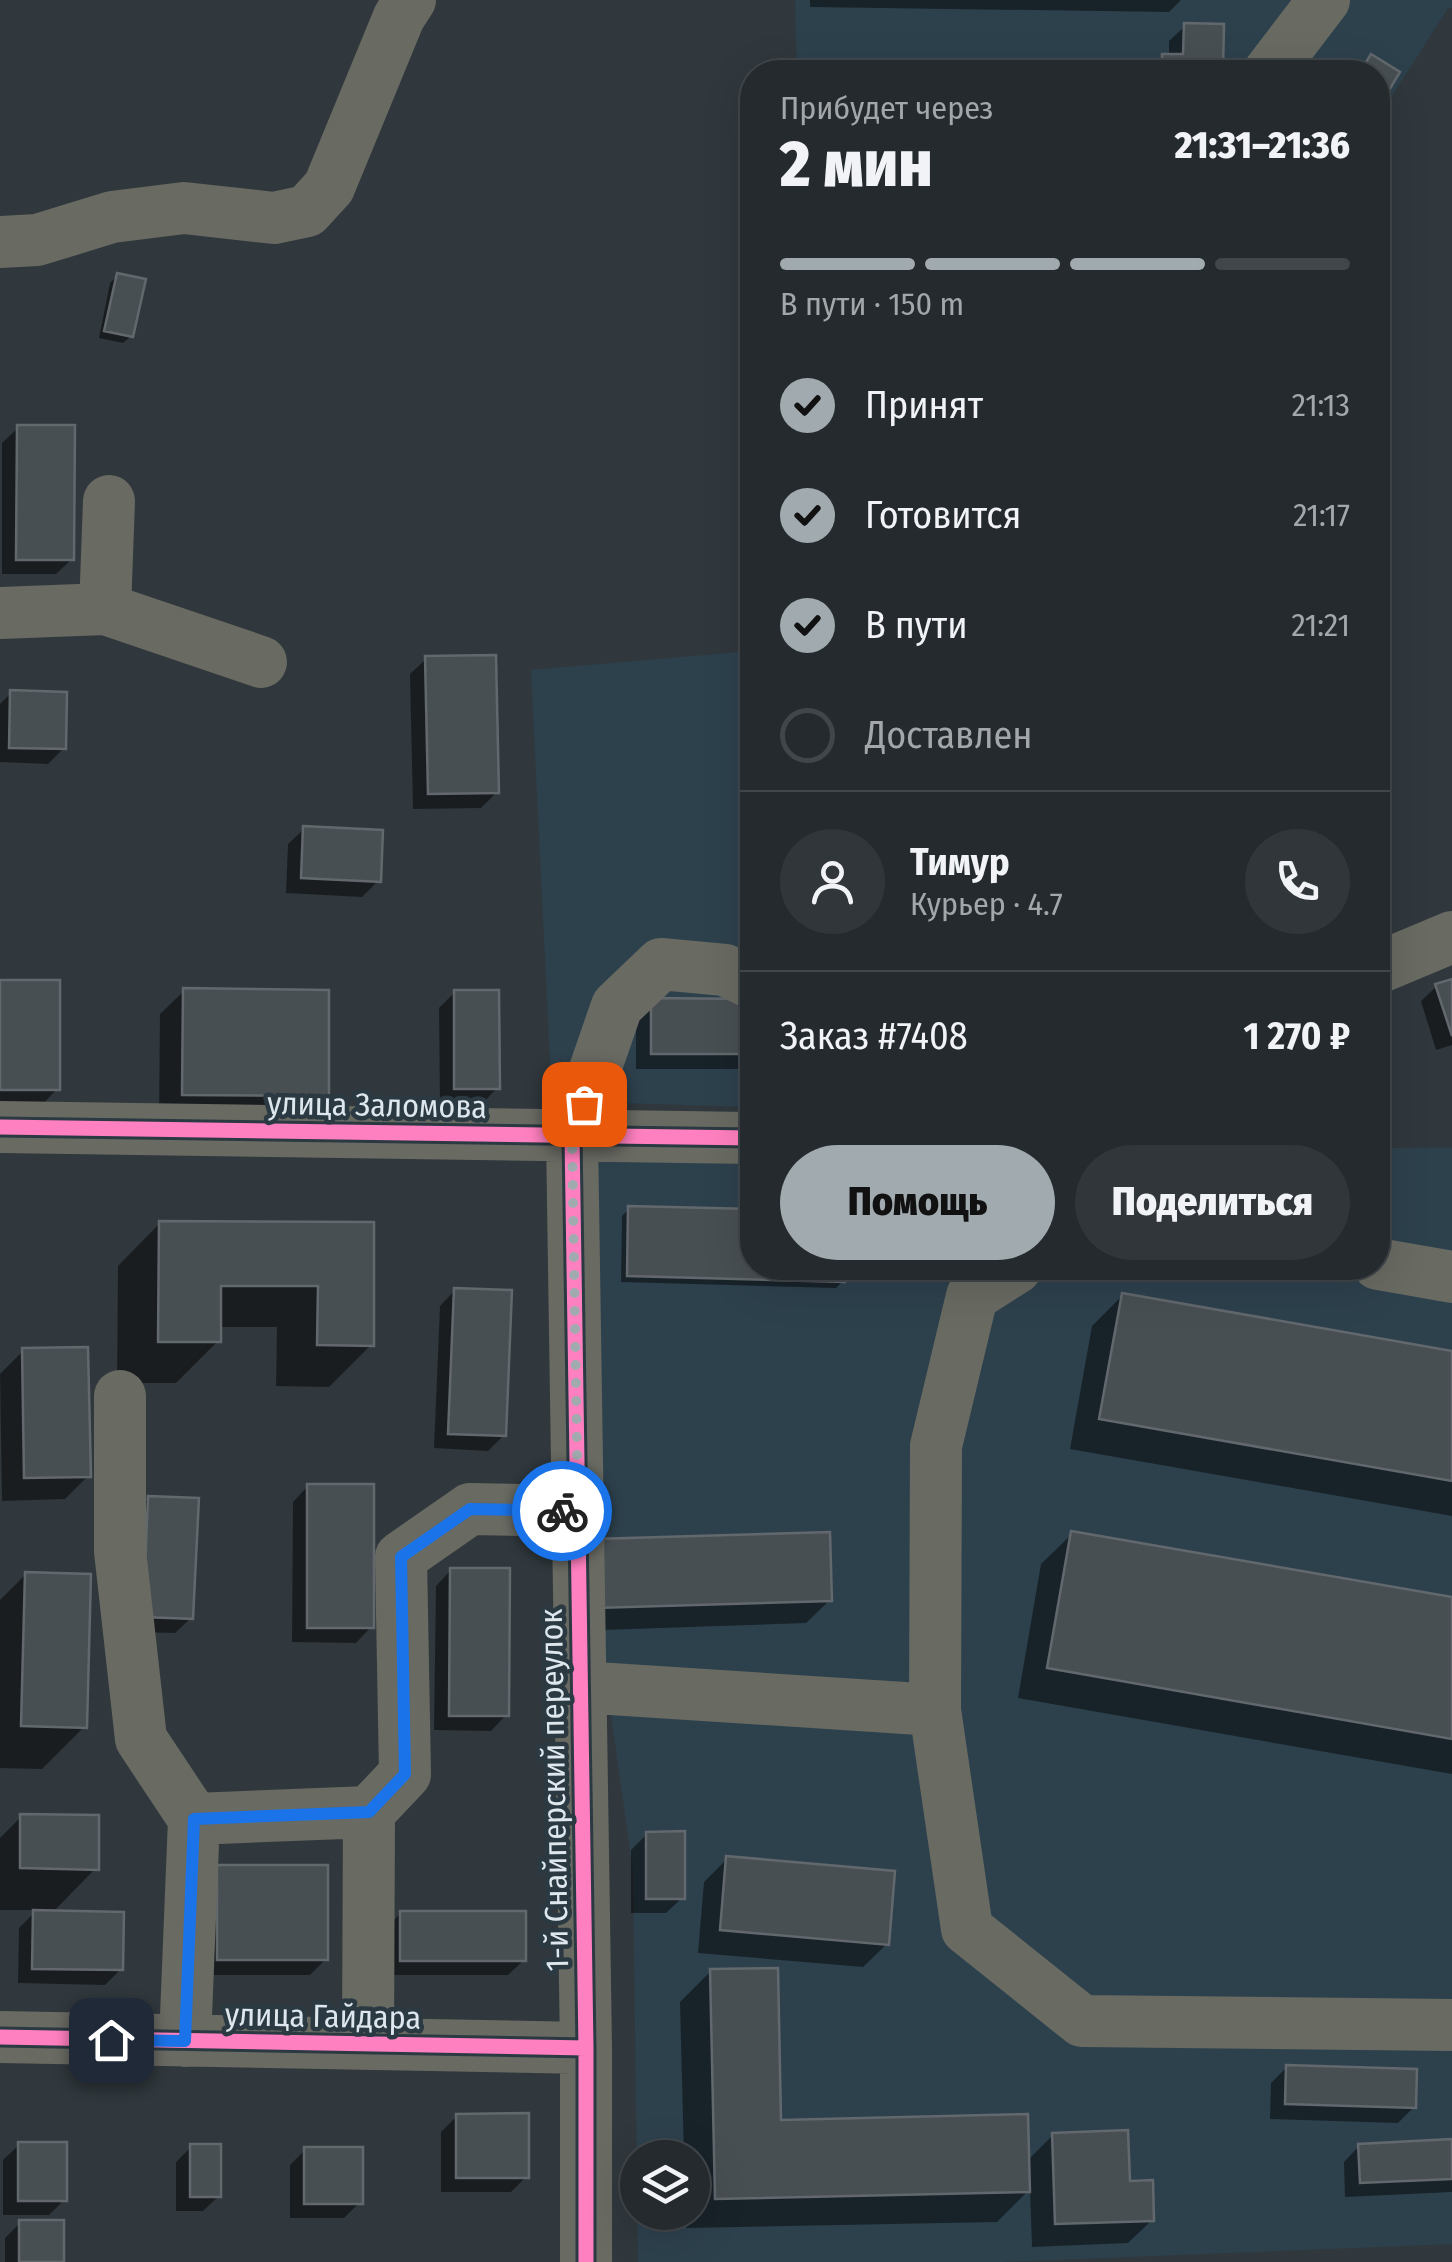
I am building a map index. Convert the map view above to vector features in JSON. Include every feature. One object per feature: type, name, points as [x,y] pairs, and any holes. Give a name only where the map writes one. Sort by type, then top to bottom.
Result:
[{"type":"street","points":[[0,242],[37,240],[112,217],[184,208],[274,218],[307,211],[329,187],[399,17],[410,0]]},
{"type":"street","points":[[1277,60],[1324,0]]},
{"type":"street","points":[[105,609],[109,501]]},
{"type":"street","points":[[0,613],[105,609],[260,662]]},
{"type":"street","points":[[1390,963],[1452,936]]},
{"type":"street","points":[[572,1136],[617,1006],[661,964],[725,970],[740,977]]},
{"type":"street","name":"улица Заломова","points":[[0,1127],[740,1138]]},
{"type":"street","name":"1-й Снайперский переулок","points":[[572,1136],[586,2262]]},
{"type":"street","points":[[1390,1266],[1452,1276]]},
{"type":"street","points":[[997,1280],[972,1296],[936,1446],[935,1710],[966,1929],[1082,2021],[1452,2026]]},
{"type":"street","points":[[120,1396],[120,1551],[140,1739],[194,1819],[185,2041]]},
{"type":"street","points":[[368,2044],[369,1812],[405,1774],[401,1557],[470,1509],[578,1511]]},
{"type":"street","points":[[580,1687],[935,1710]]},
{"type":"street","points":[[194,1819],[369,1812]]},
{"type":"street","name":"улица Гайдара","points":[[0,2037],[586,2048]]},
{"type":"shaded area","points":[[795,0],[1452,0],[1452,8],[1448,8],[1390,99],[1390,60],[797,60]]},
{"type":"shaded area","points":[[740,652],[740,1107],[552,1101],[531,670]]},
{"type":"shaded area","points":[[1390,1148],[1452,1148],[1452,2244],[1001,2262],[638,2262],[638,2230],[710,2230],[710,2140],[636,2140],[633,1871],[596,1608],[596,1154],[740,1153],[740,1280],[1390,1280]]},
{"type":"building","points":[[1184,23],[1224,24],[1223,60],[1162,60],[1162,54],[1183,54]]},
{"type":"building","points":[[1390,66],[1400,72],[1390,89]]},
{"type":"building","points":[[117,273],[146,279],[133,337],[104,331]]},
{"type":"building","points":[[17,425],[75,425],[74,560],[16,560]]},
{"type":"building","points":[[496,655],[499,793],[428,794],[425,656]]},
{"type":"building","points":[[10,690],[67,692],[66,749],[9,748]]},
{"type":"building","points":[[303,826],[383,830],[381,882],[301,878]]},
{"type":"building","points":[[1452,979],[1452,1036],[1435,984]]},
{"type":"building","points":[[0,980],[60,980],[60,1090],[0,1090]]},
{"type":"building","points":[[183,988],[329,990],[329,1096],[182,1095]]},
{"type":"building","points":[[454,990],[499,990],[500,1089],[454,1089]]},
{"type":"building","points":[[651,998],[740,999],[740,1054],[651,1054]]},
{"type":"building","points":[[628,1206],[740,1209],[740,1279],[627,1276]]},
{"type":"building","points":[[159,1221],[374,1222],[374,1346],[317,1345],[318,1286],[221,1286],[221,1342],[158,1342]]},
{"type":"building","points":[[772,1280],[845,1280],[845,1282]]},
{"type":"building","points":[[454,1288],[512,1290],[506,1436],[448,1434]]},
{"type":"building","points":[[1122,1293],[1452,1351],[1452,1481],[1099,1419]]},
{"type":"building","points":[[88,1347],[91,1477],[24,1478],[22,1348]]},
{"type":"building","points":[[307,1484],[374,1484],[374,1628],[307,1628]]},
{"type":"building","points":[[148,1496],[199,1498],[193,1619],[143,1617]]},
{"type":"building","points":[[1071,1531],[1452,1597],[1452,1739],[1047,1668]]},
{"type":"building","points":[[830,1532],[832,1601],[596,1608],[594,1539]]},
{"type":"building","points":[[450,1568],[510,1568],[509,1716],[449,1716]]},
{"type":"building","points":[[25,1572],[91,1574],[87,1728],[21,1726]]},
{"type":"building","points":[[20,1814],[99,1815],[99,1870],[20,1868]]},
{"type":"building","points":[[685,1831],[685,1899],[646,1899],[646,1832]]},
{"type":"building","points":[[726,1856],[895,1871],[889,1945],[720,1930]]},
{"type":"building","points":[[217,1865],[328,1865],[328,1960],[217,1960]]},
{"type":"building","points":[[33,1910],[124,1912],[123,1970],[32,1969]]},
{"type":"building","points":[[400,1911],[526,1911],[526,1961],[400,1961]]},
{"type":"building","points":[[778,1968],[781,2120],[1028,2114],[1030,2192],[715,2199],[710,1969]]},
{"type":"building","points":[[1286,2065],[1417,2069],[1416,2108],[1285,2104]]},
{"type":"building","points":[[529,2113],[529,2178],[456,2178],[456,2114]]},
{"type":"building","points":[[1128,2130],[1130,2181],[1153,2180],[1154,2221],[1055,2224],[1052,2133]]},
{"type":"building","points":[[1452,2139],[1452,2179],[1360,2183],[1358,2144]]},
{"type":"building","points":[[18,2142],[67,2142],[67,2201],[18,2201]]},
{"type":"building","points":[[190,2144],[221,2144],[221,2197],[190,2197]]},
{"type":"building","points":[[304,2147],[363,2147],[363,2204],[304,2204]]},
{"type":"building","points":[[19,2220],[64,2220],[64,2262],[19,2262]]},
{"type":"cycle path","points":[[0,1127],[740,1138]]},
{"type":"cycle path","points":[[572,1136],[586,2262]]},
{"type":"cycle path","points":[[0,2037],[586,2048]]},
{"type":"way so far","points":[[562,1511],[578,1511],[572,1136],[584,1104]]},
{"type":"route","points":[[111,2040],[185,2041],[194,1819],[369,1812],[405,1774],[401,1557],[470,1509],[562,1511]]}]
